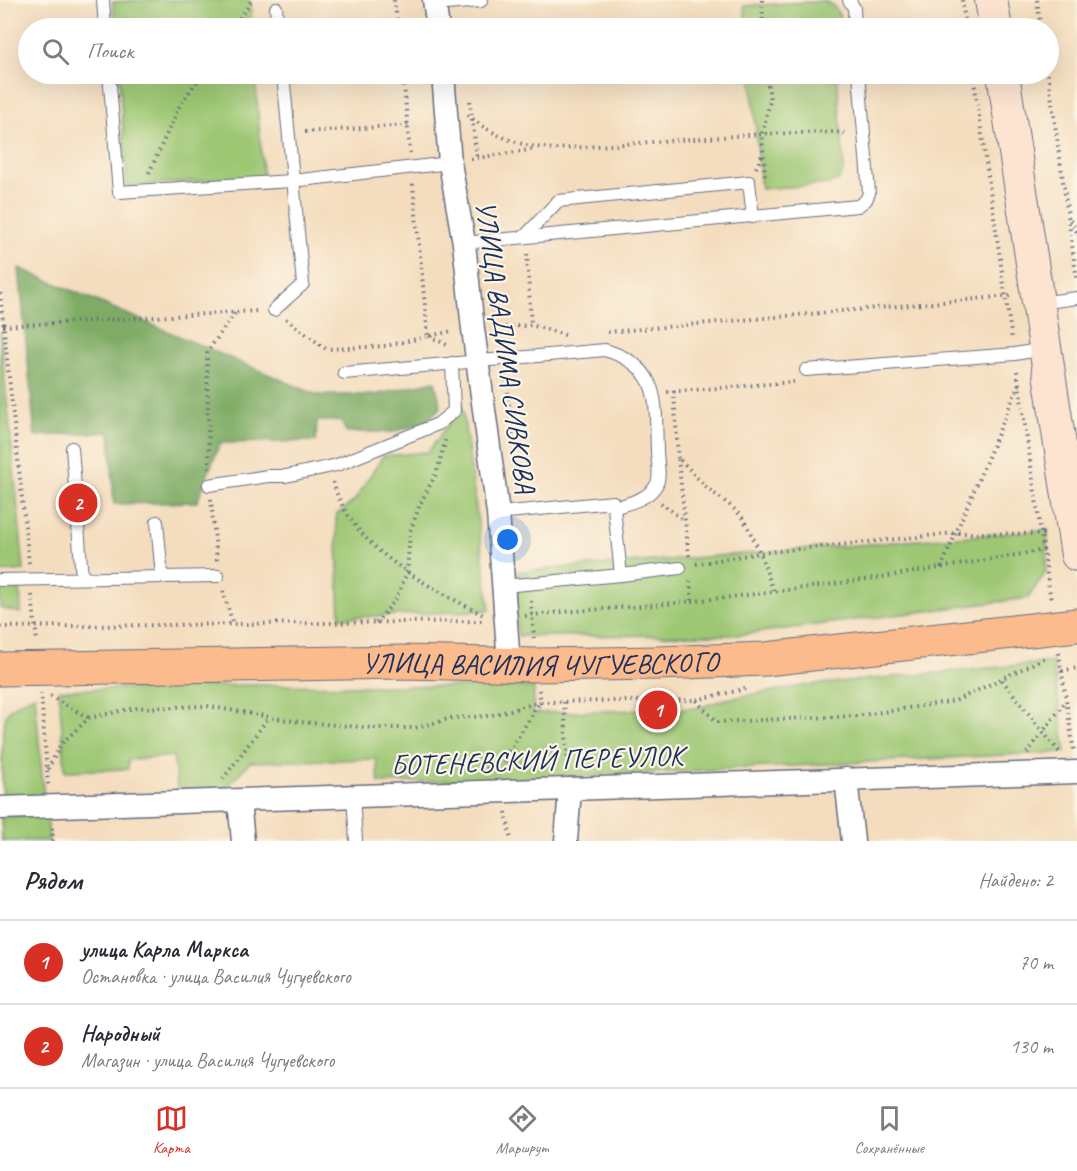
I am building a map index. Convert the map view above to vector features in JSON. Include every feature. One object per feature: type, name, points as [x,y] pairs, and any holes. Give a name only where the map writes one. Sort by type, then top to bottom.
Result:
[{"type":"main road","name":"УЛИЦА ВАСИЛИЯ ЧУГУЕВСКОГО","points":[[0,669],[401,662],[657,663],[766,659],[1068,638]]},
{"type":"street","points":[[991,0],[994,18]]},
{"type":"street","points":[[435,3],[437,18]]},
{"type":"street","name":"УЛИЦА ВАДИМА СИВКОВА","points":[[444,84],[450,163],[464,243],[498,513],[509,664]]},
{"type":"street","points":[[1004,84],[1076,546]]},
{"type":"street","name":"БОТЕНЕВСКИЙ ПЕРЕУЛОК","points":[[0,808],[1077,772]]},
{"type":"street","points":[[846,779],[853,841]]},
{"type":"street","points":[[566,841],[570,789]]},
{"type":"street","points":[[239,801],[243,841]]},
{"type":"lane","points":[[103,0],[104,18]]},
{"type":"lane","points":[[849,0],[854,8],[854,18]]},
{"type":"lane","points":[[435,3],[481,1]]},
{"type":"lane","points":[[276,8],[277,18]]},
{"type":"lane","points":[[110,84],[119,192],[292,181],[450,163]]},
{"type":"lane","points":[[274,310],[303,284],[284,84]]},
{"type":"lane","points":[[464,243],[858,206],[863,203],[869,193],[860,84]]},
{"type":"lane","points":[[524,237],[558,201],[749,182],[753,217]]},
{"type":"lane","points":[[1038,303],[1077,298]]},
{"type":"lane","points":[[806,370],[1015,354],[1045,349]]},
{"type":"lane","points":[[344,373],[478,359],[605,350],[623,356],[634,364],[647,379],[654,393],[658,482],[643,498],[614,508]]},
{"type":"lane","points":[[209,485],[268,476],[286,476],[328,467],[438,424],[454,411],[452,363]]},
{"type":"lane","points":[[72,448],[82,578]]},
{"type":"lane","points":[[498,513],[613,502],[621,575]]},
{"type":"lane","points":[[157,522],[162,577]]},
{"type":"lane","points":[[504,586],[621,575],[684,566]]},
{"type":"lane","points":[[0,580],[218,576]]},
{"type":"lane","points":[[353,797],[356,841]]},
{"type":"path","points":[[240,18],[252,0]]},
{"type":"path","points":[[394,0],[397,18]]},
{"type":"path","points":[[762,0],[763,18]]},
{"type":"path","points":[[1037,0],[1040,18]]},
{"type":"path","points":[[142,190],[180,105],[195,84]]},
{"type":"path","points":[[3,326],[274,310],[326,349],[386,346],[428,336],[404,84]]},
{"type":"path","points":[[449,84],[454,90],[462,110],[484,129],[501,138],[537,148]]},
{"type":"path","points":[[768,84],[770,101],[762,134],[769,216]]},
{"type":"path","points":[[1048,84],[1077,280]]},
{"type":"path","points":[[469,96],[477,158]]},
{"type":"path","points":[[290,134],[408,125]]},
{"type":"path","points":[[450,163],[537,148],[556,149],[762,134],[835,132],[864,136]]},
{"type":"path","points":[[1068,217],[1077,232]]},
{"type":"path","points":[[602,332],[1006,294]]},
{"type":"path","points":[[531,325],[566,336]]},
{"type":"path","points":[[940,568],[1020,382]]},
{"type":"path","points":[[674,391],[678,458],[687,530],[684,566],[692,602]]},
{"type":"path","points":[[376,623],[396,599],[407,573],[410,532],[420,504],[437,472],[454,411]]},
{"type":"path","points":[[678,458],[742,518],[774,592]]},
{"type":"path","points":[[0,627],[473,623],[493,620],[399,568],[363,534],[338,500],[328,467]]},
{"type":"path","points":[[649,494],[684,520]]},
{"type":"path","points":[[684,566],[759,553],[956,533],[1041,534],[1076,546]]},
{"type":"path","points":[[507,618],[692,602],[774,592],[940,568],[1044,550]]},
{"type":"path","points":[[570,789],[564,702],[696,700],[717,722],[856,716],[955,701],[1002,680],[1068,638]]},
{"type":"path","points":[[1077,668],[1062,671],[1077,772]]},
{"type":"path","points":[[1002,680],[1041,732],[1077,772]]},
{"type":"path","points":[[41,691],[89,718]]},
{"type":"path","points":[[1013,774],[1041,732],[1066,701]]},
{"type":"path","points":[[47,771],[61,744],[89,718],[134,708],[207,706],[299,722],[374,728],[415,728],[452,718],[488,716],[540,702]]},
{"type":"path","points":[[213,802],[221,782],[269,717]]},
{"type":"green space","points":[[250,0],[251,18],[114,18],[113,2]]},
{"type":"green space","points":[[824,1],[832,6],[840,18],[746,18],[744,6]]},
{"type":"green space","points":[[120,84],[256,84],[263,177],[127,186]]},
{"type":"green space","points":[[752,84],[838,84],[844,169],[838,181],[829,184],[761,189]]},
{"type":"green space","points":[[19,268],[317,395],[375,395],[435,381],[441,407],[424,423],[393,432],[346,432],[341,421],[317,421],[316,441],[220,443],[197,502],[114,504],[110,432],[35,436]]},
{"type":"green space","points":[[0,331],[24,570],[0,572]]},
{"type":"green space","points":[[462,405],[490,610],[340,618],[336,515],[354,501],[383,456],[428,452]]},
{"type":"green space","points":[[1048,530],[1046,572],[1028,598],[737,635],[518,636],[512,572]]},
{"type":"green space","points":[[20,585],[21,613],[0,608],[0,586]]},
{"type":"green space","points":[[1053,662],[1066,752],[530,779],[379,783],[376,759],[250,762],[224,790],[178,793],[173,756],[128,760],[128,769],[65,771],[59,690],[249,685],[534,687],[533,713],[641,710],[641,717],[676,718],[677,709],[698,708],[726,699],[809,685]]},
{"type":"green space","points":[[35,695],[44,799],[3,801],[2,743],[7,713],[16,704]]},
{"type":"green space","points":[[47,813],[49,841],[2,841],[1,817]]},
{"type":"place","name":"Народный","points":[[78,503]]},
{"type":"place","name":"улица Карла Маркса","points":[[658,710]]}]
